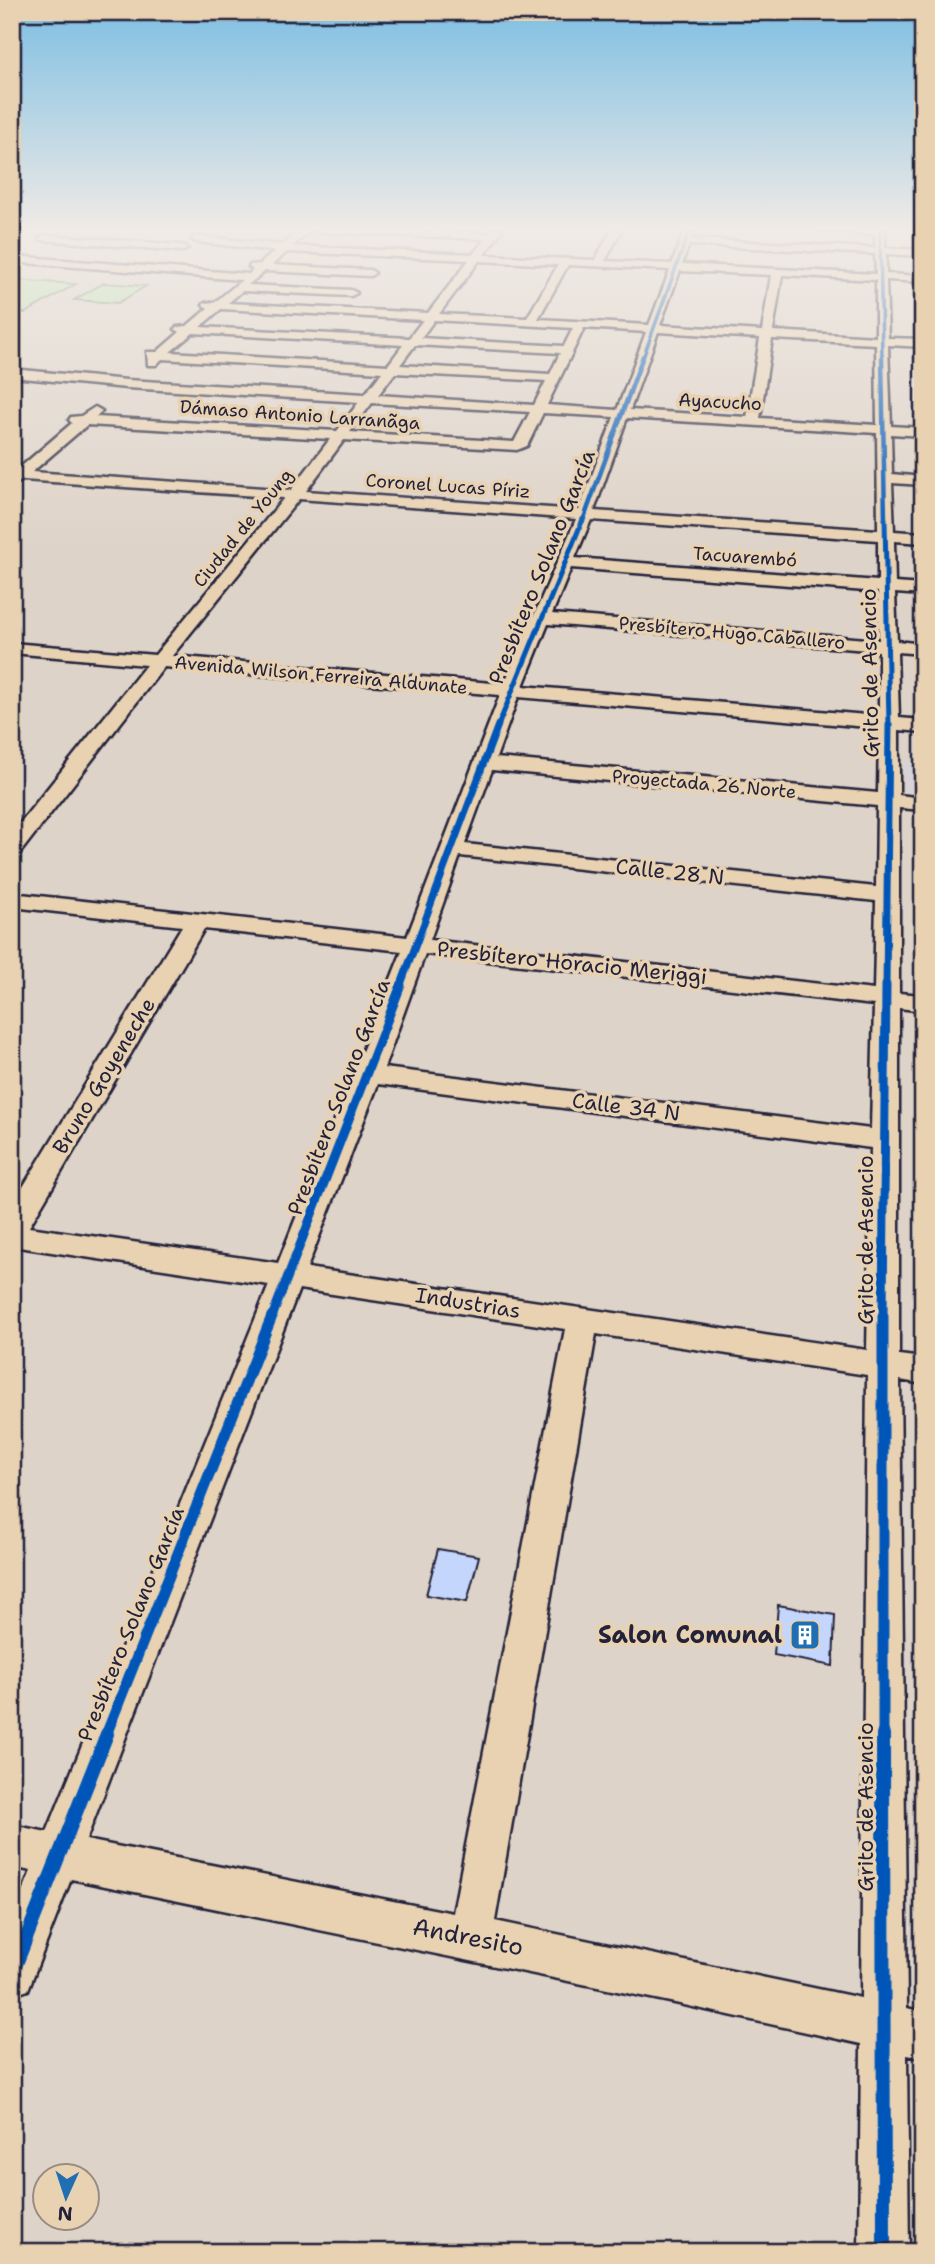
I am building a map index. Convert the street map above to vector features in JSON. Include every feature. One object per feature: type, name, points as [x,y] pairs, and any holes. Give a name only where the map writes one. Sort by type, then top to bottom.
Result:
[{"type":"street","points":[[14,477],[180,335]]},
{"type":"street","points":[[273,335],[567,350]]},
{"type":"street","name":"Ciudad de Young","points":[[12,848],[295,495],[417,335]]},
{"type":"street","points":[[539,409],[575,335]]},
{"type":"street","name":"Presbítero Solano García","points":[[12,1974],[368,1074],[514,686],[585,515],[650,335]]},
{"type":"street","points":[[753,421],[766,335]]},
{"type":"street","points":[[777,335],[923,343]]},
{"type":"street","name":"Grito de Asencio","points":[[883,335],[889,717],[883,1364],[903,2031],[884,2252]]},
{"type":"street","points":[[155,356],[553,378]]},
{"type":"street","name":"Ayacucho","points":[[12,373],[123,383],[923,432]]},
{"type":"street","points":[[80,420],[106,402],[123,383]]},
{"type":"street","name":"Dámaso Antonio Larranãga","points":[[80,420],[510,447],[522,443],[539,409]]},
{"type":"street","name":"Coronel Lucas Píriz","points":[[14,477],[923,538]]},
{"type":"street","points":[[886,478],[923,481]]},
{"type":"street","name":"Tacuarembó","points":[[565,562],[923,590]]},
{"type":"street","name":"Presbítero Hugo Caballero","points":[[541,618],[923,649]]},
{"type":"street","name":"Avenida Wilson Ferreira Aldunate","points":[[12,637],[164,656]]},
{"type":"street","name":"Avenida Wilson Ferreira Aldunate","points":[[12,648],[164,656],[889,717],[923,714]]},
{"type":"street","name":"Avenida Wilson Ferreira Aldunate","points":[[889,717],[923,726]]},
{"type":"street","name":"Proyectada 26 Norte","points":[[486,763],[923,804]]},
{"type":"street","name":"Calle 28 N","points":[[453,849],[888,895]]},
{"type":"street","name":"Presbítero Horacio Meriggi","points":[[12,900],[923,1003]]},
{"type":"street","name":"Bruno Goyeneche","points":[[12,1233],[197,921]]},
{"type":"street","name":"Calle 34 N","points":[[368,1074],[884,1140]]},
{"type":"street","name":"Industrias","points":[[12,1233],[923,1371]]},
{"type":"street","points":[[470,1937],[583,1320]]},
{"type":"street","name":"Andresito","points":[[12,1846],[470,1937],[903,2031]]},
{"type":"shaded area","points":[[904,762],[923,763],[923,795],[905,794]]},
{"type":"building","points":[[438,1549],[479,1556],[467,1602],[426,1595]]},
{"type":"building","name":"Salon Comunal","points":[[778,1605],[835,1615],[833,1666],[774,1655]]},
{"type":"cycle path","points":[[12,1974],[368,1074],[511,691],[585,515],[651,335]]},
{"type":"cycle path","points":[[882,335],[889,712],[883,1364],[884,2252]]},
{"type":"place","name":"Salon Comunal","points":[[805,1635]]}]
